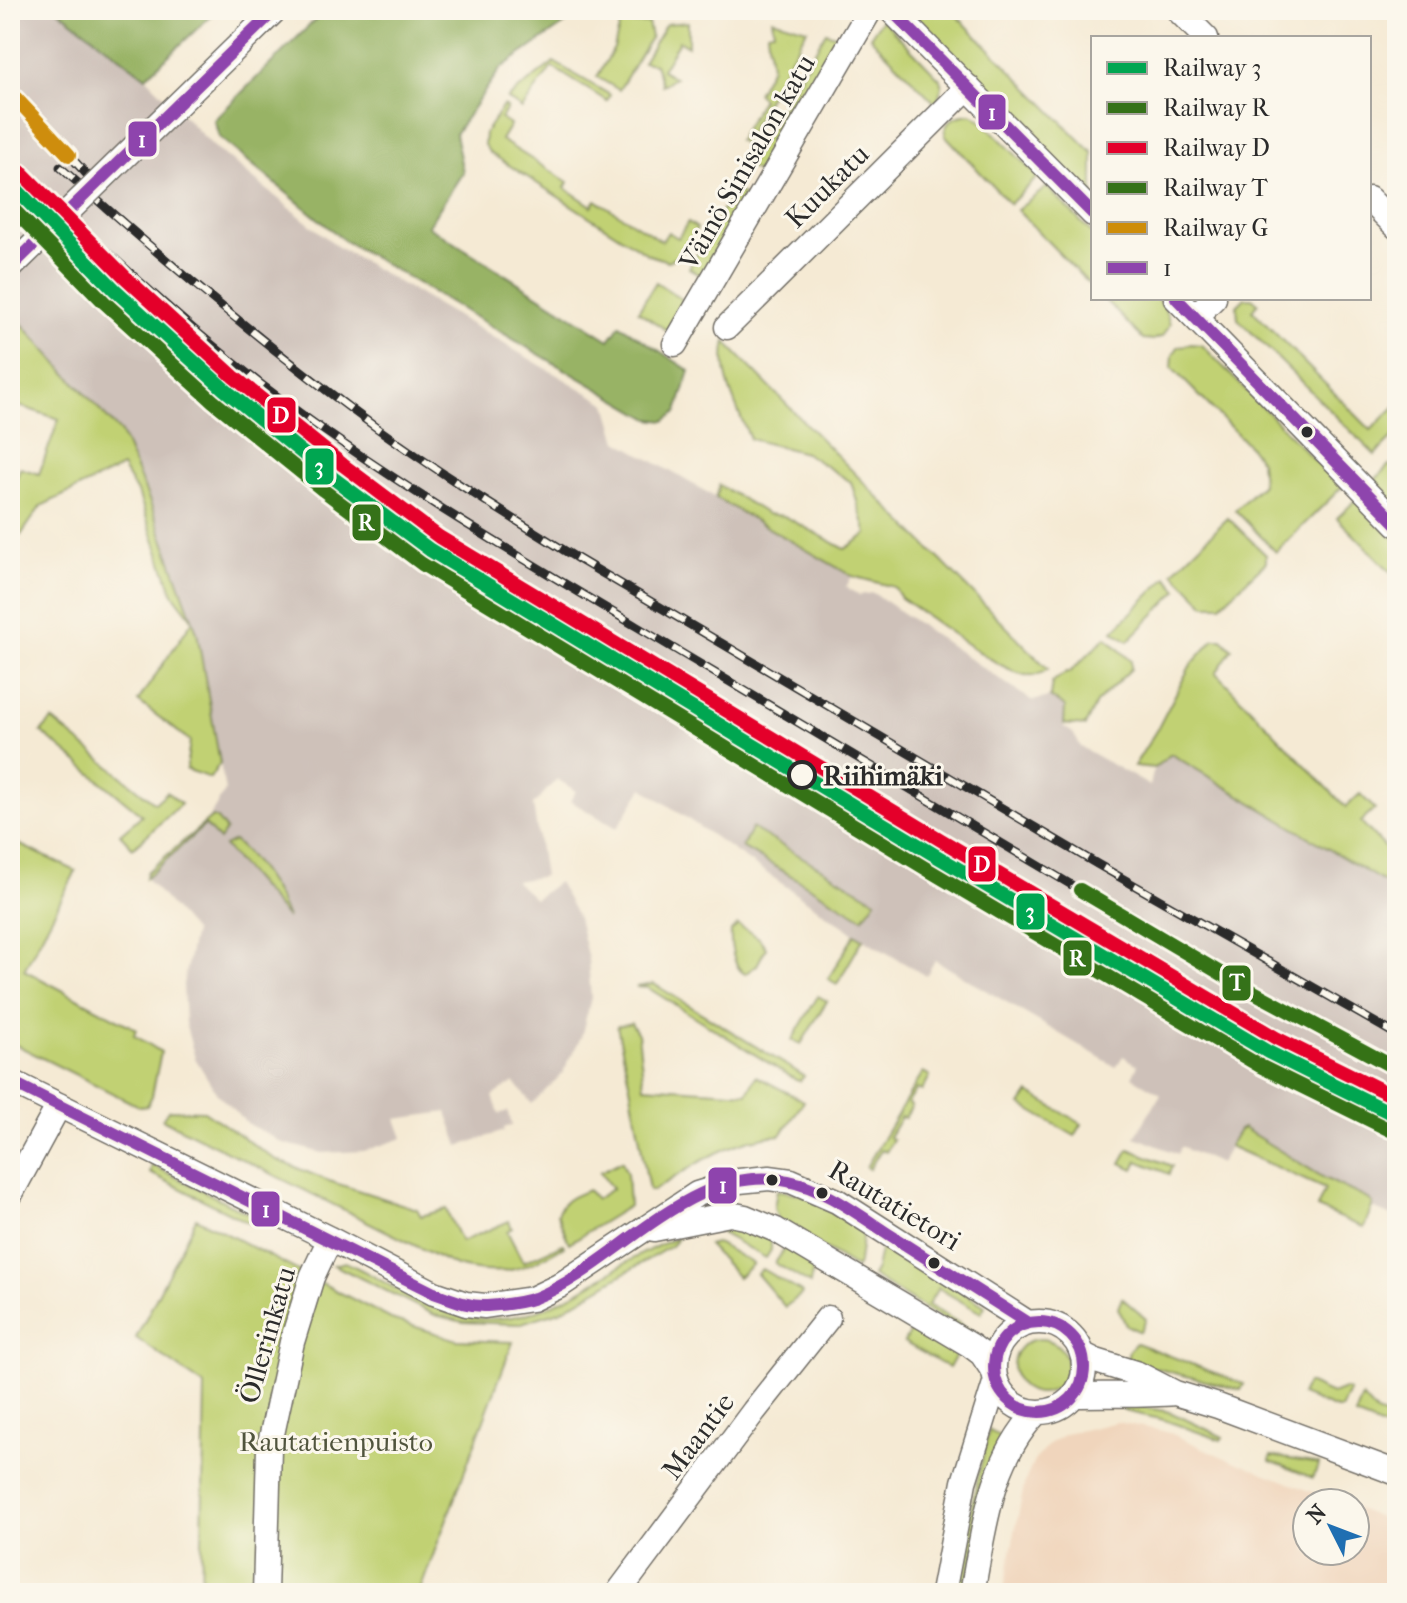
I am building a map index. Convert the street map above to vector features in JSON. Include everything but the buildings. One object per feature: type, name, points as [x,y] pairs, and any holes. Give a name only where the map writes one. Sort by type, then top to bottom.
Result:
[{"type":"street","points":[[10,268],[275,10]]},
{"type":"street","name":"Väinö Sinisalon katu","points":[[675,344],[870,10]]},
{"type":"street","points":[[891,10],[1091,212]]},
{"type":"street","points":[[1178,10],[1204,36]]},
{"type":"street","name":"Kuukatu","points":[[727,327],[968,87]]},
{"type":"street","points":[[1371,201],[1397,227]]},
{"type":"street","points":[[1178,300],[1397,524]]},
{"type":"street","points":[[1195,317],[1212,300]]},
{"type":"street","name":"Rautatietori","points":[[10,1081],[434,1293],[466,1304],[485,1306],[532,1299],[559,1286],[697,1194],[769,1178],[791,1181],[837,1201],[1028,1323]]},
{"type":"street","points":[[10,1195],[59,1105]]},
{"type":"street","points":[[647,1230],[730,1214],[760,1222],[970,1345],[982,1354],[995,1376],[1011,1402],[1037,1412],[1053,1410],[1074,1395],[1082,1380],[1082,1354],[1074,1338],[1061,1327],[1044,1322],[1028,1323],[1011,1331],[999,1345],[995,1376],[964,1482],[943,1593]]},
{"type":"street","name":"Öllerinkatu","points":[[265,1593],[269,1448],[292,1342],[312,1277],[330,1239]]},
{"type":"street","name":"Maantie","points":[[618,1593],[828,1318]]},
{"type":"street","points":[[1082,1354],[1138,1374],[1175,1393],[1397,1473]]},
{"type":"street","points":[[1074,1395],[1134,1397],[1175,1393]]},
{"type":"street","points":[[972,1593],[991,1494],[1006,1454],[1037,1412]]},
{"type":"shaded area","points":[[10,10],[58,10],[146,77],[213,146],[338,247],[607,404],[618,441],[852,576],[846,587],[859,595],[873,593],[1032,701],[1050,697],[1065,707],[1064,727],[1073,733],[1081,747],[1150,786],[1154,768],[1171,754],[1397,890],[1397,1218],[1230,1146],[1220,1164],[1181,1147],[1178,1154],[1135,1137],[1161,1094],[1132,1077],[1138,1065],[1123,1056],[1116,1067],[935,960],[926,976],[855,934],[643,788],[617,828],[570,801],[576,791],[557,779],[533,805],[544,876],[515,881],[535,899],[558,882],[578,918],[588,959],[591,998],[581,1037],[562,1074],[532,1104],[514,1082],[493,1096],[499,1114],[508,1111],[512,1125],[504,1131],[459,1146],[447,1112],[396,1119],[403,1138],[364,1151],[322,1153],[283,1143],[247,1123],[217,1094],[195,1058],[185,1023],[183,984],[194,932],[146,878],[205,824],[225,791],[197,632],[121,433],[10,311]]},
{"type":"shaded area","points":[[1117,1422],[1168,1432],[1300,1487],[1291,1487],[1291,1567],[1371,1567],[1371,1514],[1397,1525],[1397,1593],[1003,1593],[1025,1481],[1034,1461],[1050,1443],[1065,1434]]},
{"type":"green space","points":[[58,10],[217,10],[146,77]]},
{"type":"green space","points":[[325,10],[585,10],[501,68],[455,134],[463,172],[428,226],[609,340],[620,325],[690,371],[677,412],[665,421],[650,419],[345,241],[219,137],[214,120]]},
{"type":"green space","points":[[908,10],[951,10],[1091,151],[1091,196]]},
{"type":"green space","points":[[772,19],[807,29],[743,143],[738,140],[762,99],[757,93],[771,67],[767,32],[774,31]]},
{"type":"green space","points":[[882,19],[940,79],[942,87],[936,104],[870,37]]},
{"type":"green space","points":[[688,22],[688,46],[679,41],[662,70],[675,78],[662,85],[655,64],[643,62],[666,24]]},
{"type":"green space","points":[[648,23],[651,37],[619,90],[597,77],[614,48],[620,24]]},
{"type":"green space","points":[[826,32],[841,37],[761,174],[747,167]]},
{"type":"green space","points":[[554,62],[610,95],[607,101],[552,67],[522,109],[507,99]]},
{"type":"green space","points":[[503,106],[507,108],[501,119],[510,125],[501,140],[568,182],[565,188],[592,206],[596,200],[662,241],[668,232],[678,238],[688,222],[697,228],[680,255],[668,261],[649,255],[490,153],[484,145],[485,133]]},
{"type":"green space","points":[[971,114],[980,119],[1038,177],[1010,204],[945,135],[949,122]]},
{"type":"green space","points":[[1047,187],[1091,232],[1091,286],[1017,210]]},
{"type":"green space","points":[[734,190],[747,197],[702,276],[689,268]]},
{"type":"green space","points":[[656,282],[686,302],[668,331],[638,311]]},
{"type":"green space","points":[[1105,300],[1158,300],[1164,306],[1170,324],[1163,336],[1153,340],[1143,339]]},
{"type":"green space","points":[[1243,300],[1258,303],[1252,310],[1371,430],[1397,405],[1397,433],[1375,455],[1238,319],[1237,306]]},
{"type":"green space","points":[[10,311],[121,433],[148,497],[192,619],[173,594],[139,496],[122,467],[41,506],[21,535],[10,531],[10,487],[14,485],[20,468],[39,474],[59,419],[10,403]]},
{"type":"green space","points":[[726,341],[1048,669],[1037,675],[1013,671],[901,598],[894,587],[852,576],[716,498],[719,485],[767,514],[784,516],[845,549],[867,534],[851,482],[805,453],[750,439],[727,378]]},
{"type":"green space","points":[[1202,345],[1343,486],[1276,552],[1235,510],[1262,484],[1260,461],[1172,368],[1173,355],[1178,347]]},
{"type":"green space","points":[[1389,465],[1397,468],[1397,508],[1371,484]]},
{"type":"green space","points":[[1358,498],[1397,542],[1397,578],[1337,518]]},
{"type":"green space","points":[[1228,518],[1266,555],[1266,562],[1221,605],[1206,605],[1173,572]]},
{"type":"green space","points":[[1167,577],[1178,590],[1128,641],[1113,631]]},
{"type":"green space","points":[[193,620],[220,763],[210,778],[186,769],[190,741],[138,701]]},
{"type":"green space","points":[[1106,637],[1131,661],[1131,669],[1096,703],[1085,726],[1064,724],[1065,707],[1050,697],[1052,682],[1069,673]]},
{"type":"green space","points":[[1214,639],[1222,639],[1232,649],[1216,673],[1346,807],[1360,794],[1375,809],[1361,822],[1397,860],[1397,890],[1171,754],[1154,768],[1134,766],[1190,666]]},
{"type":"green space","points":[[52,720],[155,803],[167,792],[181,804],[133,848],[120,834],[142,815],[41,732]]},
{"type":"green space","points":[[212,817],[226,830],[219,840],[205,825],[146,878],[147,872]]},
{"type":"green space","points":[[752,828],[876,900],[863,918],[742,847]]},
{"type":"green space","points":[[10,840],[76,871],[24,970],[136,1029],[134,1035],[161,1052],[147,1106],[140,1107],[10,1042]]},
{"type":"green space","points":[[234,841],[265,876],[287,918],[224,846]]},
{"type":"green space","points":[[738,925],[759,938],[766,948],[757,965],[745,974],[735,961],[732,949],[731,931]]},
{"type":"green space","points":[[855,934],[863,939],[837,984],[828,979]]},
{"type":"green space","points":[[654,984],[804,1076],[800,1081],[796,1080],[648,988],[636,987]]},
{"type":"green space","points":[[818,996],[827,1001],[801,1044],[792,1040]]},
{"type":"green space","points":[[631,1023],[638,1034],[644,1086],[747,1093],[756,1076],[804,1101],[781,1135],[729,1147],[653,1191],[649,1190],[617,1026]]},
{"type":"green space","points":[[923,1072],[930,1076],[922,1091],[917,1089],[908,1103],[912,1106],[905,1118],[901,1117],[889,1137],[893,1140],[886,1152],[881,1150],[869,1169],[866,1167]]},
{"type":"green space","points":[[1029,1093],[1082,1124],[1075,1136],[1021,1105]]},
{"type":"green space","points":[[168,1110],[204,1111],[275,1159],[329,1181],[417,1209],[421,1216],[446,1209],[461,1242],[509,1221],[512,1228],[507,1231],[523,1262],[564,1246],[513,1270],[472,1270],[456,1266],[162,1119]]},
{"type":"green space","points":[[1243,1128],[1326,1179],[1370,1200],[1373,1204],[1364,1228],[1317,1208],[1325,1189],[1229,1146]]},
{"type":"green space","points":[[1129,1149],[1172,1166],[1169,1174],[1138,1161],[1134,1169],[1121,1163]]},
{"type":"green space","points":[[622,1161],[627,1174],[629,1206],[569,1243],[557,1214],[559,1209],[569,1199],[588,1190],[596,1199],[612,1189],[600,1172]]},
{"type":"green space","points":[[152,1165],[263,1221],[251,1224],[150,1173]]},
{"type":"green space","points":[[777,1190],[801,1194],[863,1229],[856,1268],[778,1219],[774,1208]]},
{"type":"green space","name":"Rautatienpuisto","points":[[196,1218],[391,1319],[457,1340],[513,1342],[419,1593],[201,1593],[205,1386],[136,1338]]},
{"type":"green space","points":[[722,1225],[742,1227],[771,1238],[771,1250],[766,1258],[721,1233]]},
{"type":"green space","points":[[679,1237],[671,1246],[560,1311],[518,1324],[463,1322],[435,1315],[334,1265],[345,1262],[449,1313],[483,1319],[513,1317],[542,1309],[569,1296],[649,1250]]},
{"type":"green space","points":[[882,1241],[985,1306],[981,1313],[938,1288],[928,1305],[971,1330],[968,1335],[872,1276]]},
{"type":"green space","points":[[715,1243],[753,1264],[738,1277],[708,1245]]},
{"type":"green space","points":[[786,1247],[814,1263],[810,1284],[775,1263]]},
{"type":"green space","points":[[762,1269],[802,1294],[785,1307],[757,1274]]},
{"type":"green space","points":[[1122,1298],[1146,1319],[1140,1332],[1126,1325],[1118,1308]]},
{"type":"green space","points":[[910,1331],[959,1350],[949,1368],[904,1342]]},
{"type":"green space","points":[[1040,1339],[1059,1347],[1067,1366],[1059,1385],[1040,1393],[1021,1385],[1013,1366],[1021,1347]]},
{"type":"green space","points":[[1136,1343],[1244,1384],[1241,1390],[1127,1361],[1129,1350]]},
{"type":"green space","points":[[1307,1383],[1332,1394],[1344,1389],[1349,1391],[1341,1409],[1301,1395]]},
{"type":"green space","points":[[1362,1397],[1376,1413],[1394,1420],[1390,1430],[1355,1416]]},
{"type":"green space","points":[[1120,1403],[1170,1412],[1223,1437],[1221,1440],[1164,1420],[1124,1411]]},
{"type":"green space","points":[[989,1430],[1006,1441],[964,1593],[951,1593]]},
{"type":"green space","points":[[1271,1456],[1319,1464],[1313,1478],[1270,1461]]},
{"type":"railway","points":[[69,155],[101,190]]},
{"type":"railway","points":[[10,157],[101,246],[196,331],[262,385],[352,450],[540,569],[1080,890]]},
{"type":"railway","points":[[60,167],[276,351],[378,429],[462,486],[575,557],[1097,864],[1397,1035]]},
{"type":"railway","points":[[10,205],[101,298],[213,401],[356,515],[486,603],[1260,1065],[1397,1130]]},
{"type":"rail line","name":"G","points":[[10,92],[69,155]]},
{"type":"rail line","name":"D","points":[[21,172],[126,278],[234,377],[439,537],[1276,1038],[1397,1098]]},
{"type":"rail line","name":"3","points":[[10,183],[115,290],[224,389],[333,478],[430,550],[1268,1052],[1397,1116]]},
{"type":"rail line","name":"R","points":[[10,206],[104,302],[213,401],[323,490],[422,564],[1260,1066],[1390,1130]]},
{"type":"rail line","name":"T","points":[[1080,890],[1237,983],[1397,1069]]},
{"type":"transit line","name":"1","points":[[10,268],[275,10]]},
{"type":"transit line","name":"1","points":[[891,10],[1091,212]]},
{"type":"transit line","name":"1","points":[[1178,300],[1397,524]]},
{"type":"transit line","name":"1","points":[[10,1081],[434,1293],[466,1304],[493,1306],[535,1298],[565,1283],[687,1201],[719,1186],[753,1179],[788,1181],[828,1196],[1028,1323]]},
{"type":"transit line","name":"1","points":[[1039,1322],[1056,1325],[1071,1335],[1081,1350],[1084,1367],[1081,1384],[1071,1399],[1056,1409],[1039,1412],[1022,1409],[1007,1399],[997,1384],[994,1367],[997,1350],[1007,1335],[1022,1325],[1039,1322]]},
{"type":"place","name":"Riihimäki","points":[[802,775]]}]
